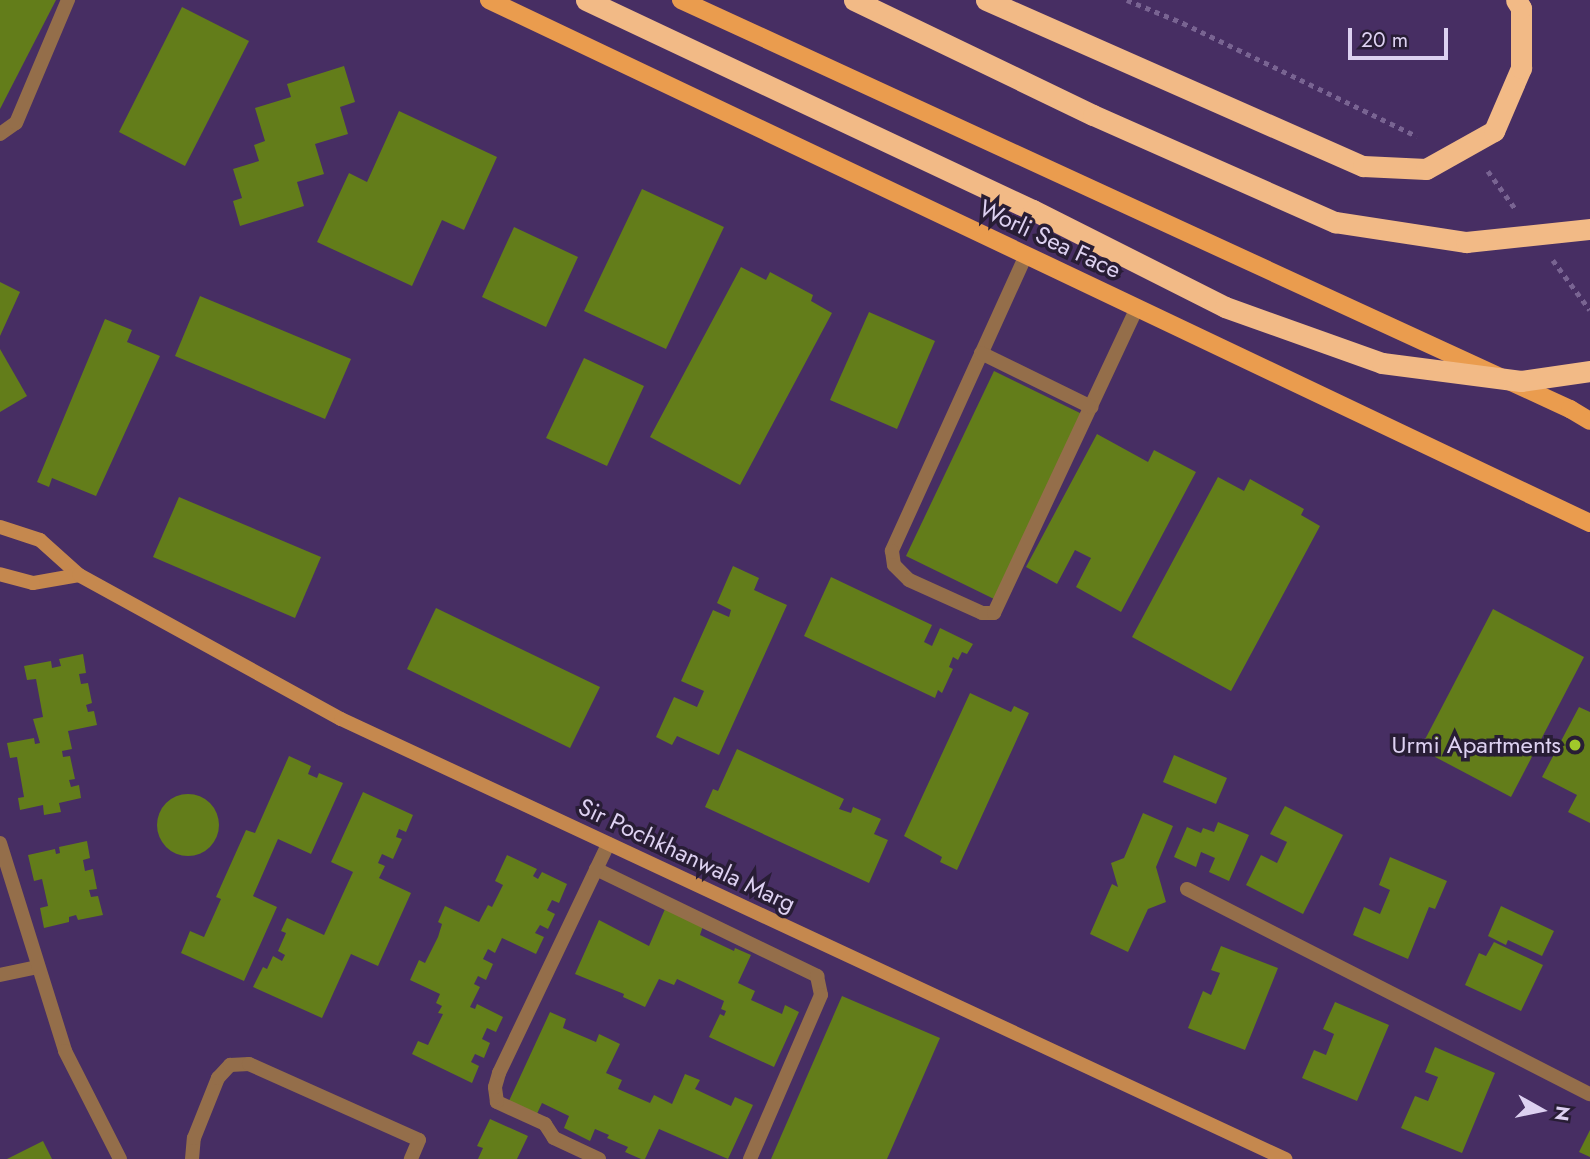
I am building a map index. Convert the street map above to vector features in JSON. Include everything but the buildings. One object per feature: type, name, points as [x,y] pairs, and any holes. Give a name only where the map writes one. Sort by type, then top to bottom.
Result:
[{"type":"highway","points":[[586,0],[1033,209],[1225,307],[1382,363],[1521,381],[1590,371]]},
{"type":"highway","points":[[854,0],[1093,115],[1335,222],[1466,242],[1590,229]]},
{"type":"highway","points":[[986,0],[1363,166],[1426,169],[1494,131],[1521,68],[1521,8],[1516,0]]},
{"type":"main road","name":"Worli Sea Face","points":[[489,0],[1590,523]]},
{"type":"main road","points":[[681,0],[1570,409],[1590,421]]},
{"type":"street","points":[[0,134],[16,123],[68,0]]},
{"type":"street","points":[[1026,255],[892,551],[894,565],[909,580],[982,613],[994,613],[1137,308]]},
{"type":"street","points":[[981,353],[1091,407]]},
{"type":"street","name":"Sir Pochkhanwala Marg","points":[[0,527],[40,541],[79,575],[341,719],[1284,1159]]},
{"type":"street","points":[[0,574],[33,583],[79,575]]},
{"type":"street","points":[[0,843],[65,1051],[120,1159]]},
{"type":"street","points":[[599,1159],[554,1138],[545,1124],[498,1102],[495,1096],[499,1073],[608,844]]},
{"type":"street","points":[[596,869],[817,976],[821,995],[750,1159]]},
{"type":"street","points":[[1187,889],[1590,1094]]},
{"type":"street","points":[[0,975],[38,967]]},
{"type":"street","points":[[192,1159],[194,1138],[218,1078],[230,1065],[249,1064],[419,1140],[411,1159]]},
{"type":"path","points":[[1127,0],[1183,23],[1417,136]]},
{"type":"place","name":"Urmi Apartments","points":[[1575,745]]}]
